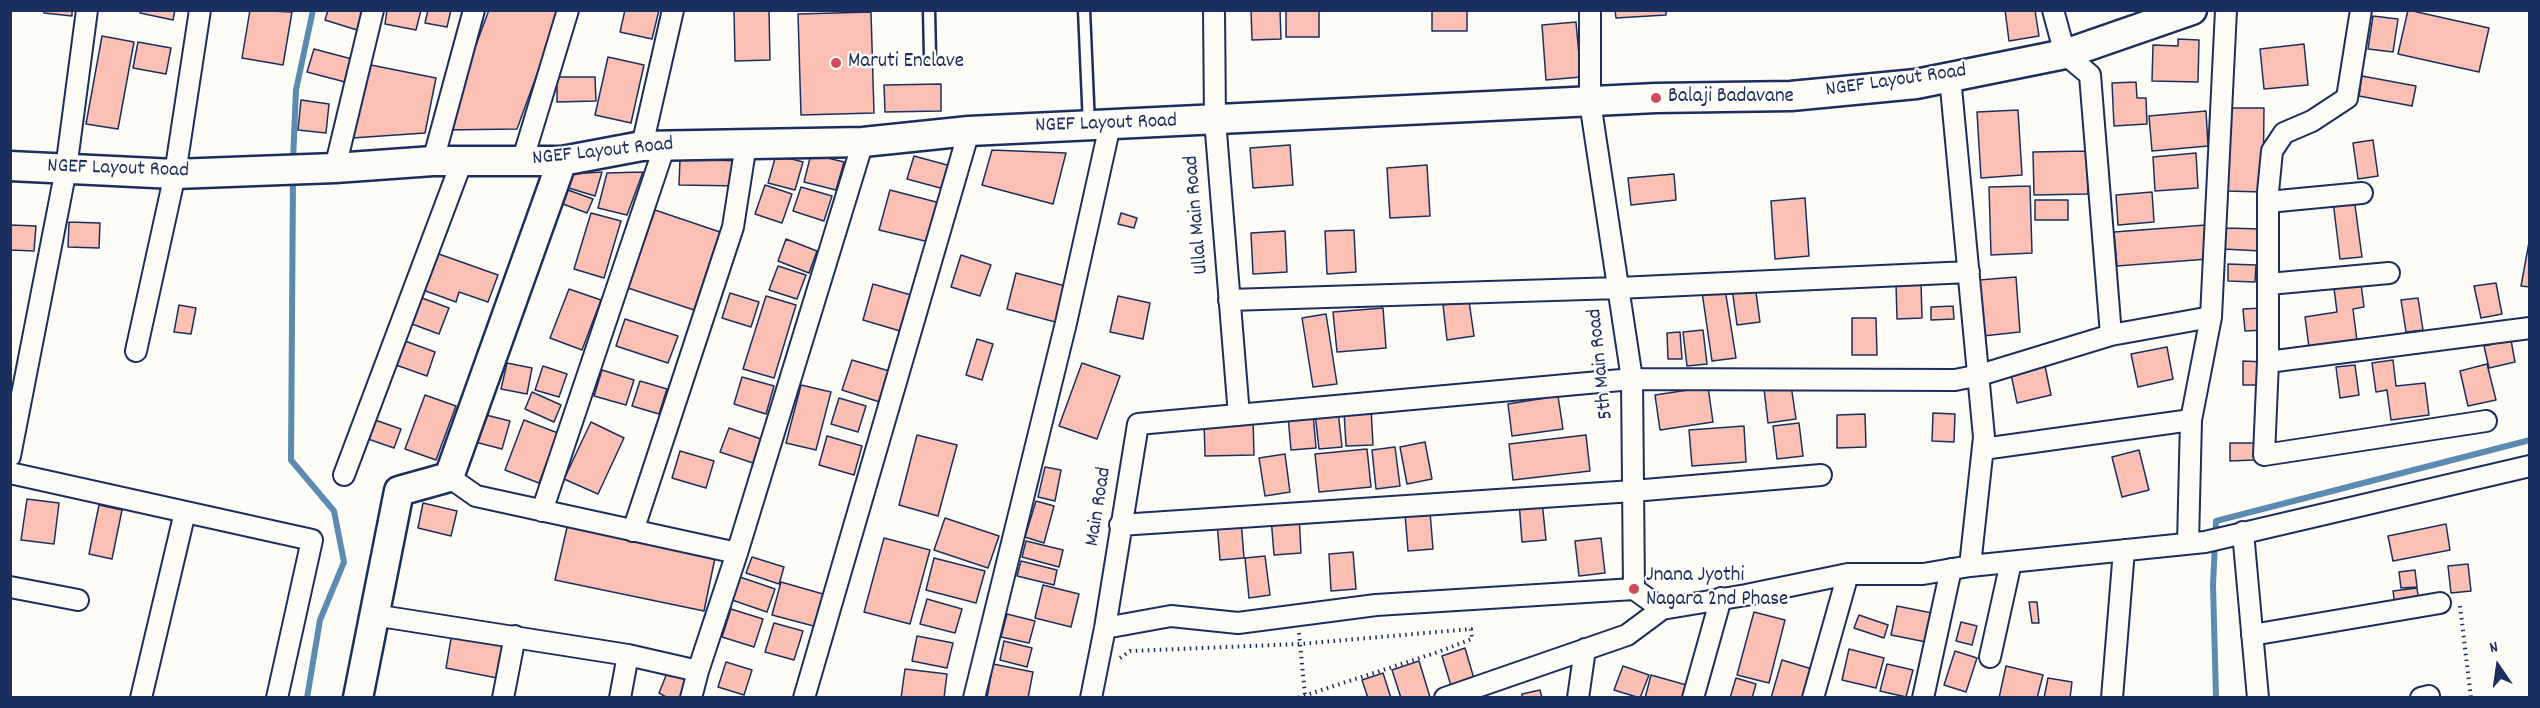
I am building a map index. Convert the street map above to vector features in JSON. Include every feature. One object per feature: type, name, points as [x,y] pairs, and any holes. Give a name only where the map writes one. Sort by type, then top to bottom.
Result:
[{"type":"street","points":[[10,456],[66,169],[87,10]]},
{"type":"street","points":[[136,351],[175,174],[200,10]]},
{"type":"street","points":[[335,168],[373,10]]},
{"type":"street","points":[[433,161],[474,10]]},
{"type":"street","points":[[522,162],[568,10]]},
{"type":"street","points":[[542,511],[654,146],[673,10]]},
{"type":"street","name":"Ullal Main Road","points":[[1214,10],[1215,120],[1239,415]]},
{"type":"street","name":"5th Main Road","points":[[1590,10],[1590,102],[1632,379],[1634,589]]},
{"type":"street","points":[[2053,10],[2065,54],[2090,75],[2111,335]]},
{"type":"street","name":"NGEF Layout Road","points":[[10,166],[175,174],[335,168],[433,161],[562,161],[654,146],[862,142],[969,130],[1590,102],[1791,96],[1916,84],[2065,54],[2192,10]]},
{"type":"street","points":[[2197,543],[2191,420],[2211,317],[2226,10]]},
{"type":"street","points":[[2361,10],[2347,98],[2312,121],[2284,132],[2272,152],[2268,202],[2268,362],[2264,455],[2486,421]]},
{"type":"street","points":[[1923,698],[1961,568],[1984,437],[1980,375],[1950,77]]},
{"type":"street","points":[[974,698],[1066,323],[1099,125]]},
{"type":"street","points":[[804,698],[969,130]]},
{"type":"street","points":[[691,698],[862,142]]},
{"type":"street","points":[[633,531],[733,227],[746,144]]},
{"type":"street","points":[[344,475],[462,161]]},
{"type":"street","points":[[449,477],[562,161]]},
{"type":"street","points":[[2268,202],[2362,193]]},
{"type":"street","points":[[1229,300],[1618,288],[1969,272]]},
{"type":"street","points":[[2269,284],[2389,273]]},
{"type":"street","points":[[1239,415],[1632,379],[1954,380],[1980,375],[2111,335],[2211,317]]},
{"type":"street","points":[[2268,362],[2529,328]]},
{"type":"street","name":"Main Road","points":[[1091,698],[1105,628],[1138,424],[1239,415]]},
{"type":"street","points":[[1983,449],[2191,420]]},
{"type":"street","points":[[1445,698],[1627,634],[1662,609],[1848,574],[1923,574],[2011,562],[2197,543],[2529,466]]},
{"type":"street","points":[[10,473],[312,540],[278,698]]},
{"type":"street","points":[[1120,525],[1633,491],[1821,475]]},
{"type":"street","points":[[449,477],[476,496],[737,553]]},
{"type":"street","points":[[358,698],[399,491],[449,477]]},
{"type":"street","points":[[141,698],[185,512]]},
{"type":"street","points":[[2235,534],[2252,635],[2258,698]]},
{"type":"street","points":[[2112,698],[2124,550]]},
{"type":"street","points":[[1990,657],[2011,562]]},
{"type":"street","points":[[1813,698],[1848,574]]},
{"type":"street","points":[[10,587],[78,600]]},
{"type":"street","points":[[1105,628],[1171,616],[1238,623],[1376,605],[1634,589],[1662,609]]},
{"type":"street","points":[[1693,698],[1721,598]]},
{"type":"street","points":[[2252,635],[2440,603]]},
{"type":"street","points":[[374,615],[628,655],[698,671]]},
{"type":"street","points":[[503,698],[515,636]]},
{"type":"street","points":[[1578,698],[1585,649]]},
{"type":"street","points":[[620,698],[628,655]]},
{"type":"lane","points":[[929,10],[930,56]]},
{"type":"lane","points":[[1084,10],[1099,125]]},
{"type":"path","points":[[2440,603],[2456,603],[2462,611],[2470,698]]},
{"type":"path","points":[[1298,615],[1305,695]]},
{"type":"path","points":[[1118,667],[1120,657],[1130,651],[1300,644],[1471,629],[1472,639],[1297,698]]},
{"type":"building","points":[[44,10],[72,10],[72,16],[44,13]]},
{"type":"building","points":[[140,10],[175,10],[173,20],[140,13]]},
{"type":"building","points":[[250,10],[292,12],[283,65],[242,58]]},
{"type":"building","points":[[328,10],[363,10],[357,30],[325,20]]},
{"type":"building","points":[[387,10],[421,10],[416,30],[385,24]]},
{"type":"building","points":[[428,10],[451,10],[447,27],[425,23]]},
{"type":"building","points":[[489,10],[560,11],[517,129],[444,130]]},
{"type":"building","points":[[625,10],[659,10],[652,39],[620,32]]},
{"type":"building","points":[[734,10],[769,10],[770,60],[735,61]]},
{"type":"building","points":[[1251,10],[1280,10],[1281,39],[1252,40]]},
{"type":"building","points":[[1286,10],[1319,10],[1319,37],[1286,37]]},
{"type":"building","points":[[1432,10],[1467,10],[1467,31],[1432,31]]},
{"type":"building","points":[[1615,10],[1666,10],[1666,15],[1616,18]]},
{"type":"building","points":[[2005,10],[2035,10],[2039,36],[2009,41]]},
{"type":"building","points":[[2408,10],[2489,28],[2479,72],[2398,54]]},
{"type":"building","name":"Maruti Enclave","points":[[871,12],[874,113],[801,115],[798,14]]},
{"type":"building","points":[[2373,16],[2398,19],[2393,52],[2368,49]]},
{"type":"building","points":[[1576,22],[1581,77],[1546,80],[1542,25]]},
{"type":"building","points":[[102,36],[134,42],[118,129],[86,124]]},
{"type":"building","points":[[2178,39],[2199,40],[2198,82],[2152,81],[2153,45],[2178,46]]},
{"type":"building","points":[[138,42],[171,48],[166,74],[133,68]]},
{"type":"building","points":[[2304,44],[2308,85],[2264,89],[2260,49]]},
{"type":"building","points":[[314,49],[352,59],[345,82],[307,72]]},
{"type":"building","points":[[608,57],[644,65],[631,123],[595,115]]},
{"type":"building","points":[[366,64],[436,78],[425,133],[352,138]]},
{"type":"building","points":[[2362,76],[2416,86],[2412,106],[2359,96]]},
{"type":"building","points":[[557,77],[595,77],[596,101],[557,102]]},
{"type":"building","points":[[2136,82],[2137,98],[2146,98],[2147,124],[2114,126],[2112,83]]},
{"type":"building","points":[[941,84],[941,111],[885,112],[884,85]]},
{"type":"building","points":[[301,100],[329,104],[326,133],[298,130]]},
{"type":"building","points":[[2227,108],[2264,108],[2263,192],[2226,191]]},
{"type":"building","points":[[2018,110],[2022,175],[1981,178],[1977,112]]},
{"type":"building","points":[[2206,111],[2208,146],[2152,151],[2149,116]]},
{"type":"building","points":[[2373,140],[2378,176],[2358,179],[2353,143]]},
{"type":"building","points":[[1290,145],[1293,185],[1253,188],[1250,148]]},
{"type":"building","points":[[992,150],[1066,153],[1053,204],[982,185]]},
{"type":"building","points":[[2087,151],[2088,194],[2034,195],[2033,152]]},
{"type":"building","points":[[2196,153],[2198,188],[2155,191],[2153,157]]},
{"type":"building","points":[[811,154],[844,162],[836,190],[804,182]]},
{"type":"building","points":[[776,155],[803,162],[795,190],[768,183]]},
{"type":"building","points":[[914,156],[951,166],[944,189],[907,179]]},
{"type":"building","points":[[680,159],[740,161],[740,186],[679,185]]},
{"type":"building","points":[[1427,165],[1430,216],[1390,218],[1387,168]]},
{"type":"building","points":[[602,172],[595,196],[562,186],[571,174]]},
{"type":"building","points":[[643,172],[627,215],[598,208],[607,173]]},
{"type":"building","points":[[1674,174],[1676,200],[1631,205],[1628,178]]},
{"type":"building","points":[[765,185],[792,194],[782,223],[755,214]]},
{"type":"building","points":[[2030,186],[2032,253],[1991,255],[1989,187]]},
{"type":"building","points":[[801,187],[832,196],[824,221],[793,211]]},
{"type":"building","points":[[568,190],[593,199],[587,213],[563,204]]},
{"type":"building","points":[[890,190],[940,203],[929,242],[879,230]]},
{"type":"building","points":[[2152,192],[2154,222],[2118,225],[2116,195]]},
{"type":"building","points":[[1805,198],[1809,256],[1775,259],[1771,201]]},
{"type":"building","points":[[2354,198],[2362,257],[2340,259],[2333,201]]},
{"type":"building","points":[[2035,200],[2068,200],[2068,220],[2035,220]]},
{"type":"building","points":[[655,210],[720,232],[694,310],[628,288]]},
{"type":"building","points":[[591,213],[621,221],[604,278],[574,269]]},
{"type":"building","points":[[1121,213],[1137,218],[1134,228],[1118,224]]},
{"type":"building","points":[[69,222],[100,223],[99,248],[68,247]]},
{"type":"building","points":[[10,225],[36,226],[34,251],[10,250]]},
{"type":"building","points":[[2206,225],[2208,259],[2117,266],[2114,232]]},
{"type":"building","points":[[2225,228],[2261,229],[2260,251],[2223,249]]},
{"type":"building","points":[[1354,230],[1356,272],[1327,274],[1325,231]]},
{"type":"building","points":[[1285,231],[1287,272],[1253,274],[1251,233]]},
{"type":"building","points":[[2530,237],[2530,287],[2521,286]]},
{"type":"building","points":[[786,239],[817,251],[809,273],[778,261]]},
{"type":"building","points":[[436,253],[498,275],[488,302],[459,292],[456,302],[423,290]]},
{"type":"building","points":[[961,255],[991,265],[980,296],[951,287]]},
{"type":"building","points":[[2228,264],[2256,265],[2255,282],[2228,281]]},
{"type":"building","points":[[778,266],[806,275],[797,299],[769,290]]},
{"type":"building","points":[[1016,273],[1069,287],[1059,323],[1007,309]]},
{"type":"building","points":[[2360,276],[2364,307],[2353,309],[2357,341],[2309,347],[2305,317],[2337,312],[2333,280]]},
{"type":"building","points":[[2016,277],[2020,332],[1983,336],[1979,280]]},
{"type":"building","points":[[1921,282],[1922,318],[1897,319],[1896,283]]},
{"type":"building","points":[[2496,283],[2502,314],[2481,318],[2474,286]]},
{"type":"building","points":[[873,284],[918,297],[907,333],[863,320]]},
{"type":"building","points":[[1755,285],[1760,322],[1737,325],[1732,288]]},
{"type":"building","points":[[569,289],[601,300],[582,350],[550,338]]},
{"type":"building","points":[[1725,289],[1736,358],[1712,361],[1702,292]]},
{"type":"building","points":[[730,293],[759,302],[751,327],[722,318]]},
{"type":"building","points":[[766,296],[796,305],[774,378],[743,369]]},
{"type":"building","points":[[1118,296],[1150,303],[1143,339],[1110,332]]},
{"type":"building","points":[[422,298],[449,308],[439,334],[412,324]]},
{"type":"building","points":[[2418,298],[2423,330],[2406,332],[2401,300]]},
{"type":"building","points":[[1469,301],[1474,336],[1447,340],[1443,305]]},
{"type":"building","points":[[179,305],[196,308],[191,334],[174,332]]},
{"type":"building","points":[[1953,306],[1954,319],[1931,320],[1931,307]]},
{"type":"building","points":[[1383,308],[1386,348],[1337,352],[1333,312]]},
{"type":"building","points":[[2262,308],[2264,330],[2245,331],[2243,309]]},
{"type":"building","points":[[1326,314],[1337,384],[1313,387],[1302,318]]},
{"type":"building","points":[[1852,318],[1876,318],[1877,355],[1852,355]]},
{"type":"building","points":[[625,319],[678,336],[668,363],[616,346]]},
{"type":"building","points":[[1703,330],[1707,364],[1687,366],[1683,332]]},
{"type":"building","points":[[1680,332],[1682,359],[1668,359],[1667,333]]},
{"type":"building","points":[[977,339],[993,344],[982,380],[966,375]]},
{"type":"building","points":[[2511,340],[2515,362],[2489,368],[2484,346]]},
{"type":"building","points":[[405,341],[435,352],[427,376],[396,365]]},
{"type":"building","points":[[2167,347],[2173,379],[2138,387],[2131,354]]},
{"type":"building","points":[[852,360],[896,373],[886,404],[842,390]]},
{"type":"building","points":[[2393,360],[2396,386],[2425,383],[2429,415],[2391,420],[2387,390],[2376,392],[2372,363]]},
{"type":"building","points":[[2243,361],[2264,362],[2264,385],[2243,385]]},
{"type":"building","points":[[507,363],[532,368],[527,394],[501,389]]},
{"type":"building","points":[[1082,363],[1120,376],[1097,439],[1059,426]]},
{"type":"building","points":[[2487,364],[2496,400],[2468,406],[2460,371]]},
{"type":"building","points":[[2355,365],[2359,395],[2340,398],[2336,367]]},
{"type":"building","points":[[543,366],[567,374],[559,397],[535,390]]},
{"type":"building","points":[[2045,366],[2051,395],[2017,403],[2011,374]]},
{"type":"building","points":[[602,370],[634,380],[626,405],[594,396]]},
{"type":"building","points":[[742,377],[774,386],[766,414],[734,404]]},
{"type":"building","points":[[640,381],[667,389],[659,414],[632,406]]},
{"type":"building","points":[[801,385],[831,392],[816,450],[786,443]]},
{"type":"building","points":[[1791,385],[1796,419],[1768,423],[1764,389]]},
{"type":"building","points":[[1708,387],[1713,422],[1660,430],[1655,395]]},
{"type":"building","points":[[532,392],[561,405],[554,422],[525,409]]},
{"type":"building","points":[[425,395],[456,406],[436,460],[405,449]]},
{"type":"building","points":[[1558,396],[1563,429],[1512,436],[1508,404]]},
{"type":"building","points":[[839,398],[866,406],[858,432],[831,424]]},
{"type":"building","points":[[1371,408],[1373,445],[1346,446],[1344,411]]},
{"type":"building","points":[[1338,411],[1342,447],[1319,449],[1315,413]]},
{"type":"building","points":[[1313,413],[1316,448],[1291,450],[1288,416]]},
{"type":"building","points":[[1933,413],[1955,414],[1954,442],[1932,441]]},
{"type":"building","points":[[482,414],[510,421],[502,449],[475,442]]},
{"type":"building","points":[[1865,414],[1866,447],[1837,448],[1837,415]]},
{"type":"building","points":[[375,420],[401,429],[394,448],[368,439]]},
{"type":"building","points":[[524,420],[558,433],[539,483],[505,470]]},
{"type":"building","points":[[1253,420],[1254,455],[1205,456],[1204,421]]},
{"type":"building","points":[[591,422],[624,438],[598,494],[564,479]]},
{"type":"building","points":[[1799,423],[1803,456],[1777,459],[1773,426]]},
{"type":"building","points":[[1744,426],[1746,462],[1692,466],[1689,430]]},
{"type":"building","points":[[729,428],[761,439],[753,463],[720,452]]},
{"type":"building","points":[[917,435],[957,445],[938,516],[899,505]]},
{"type":"building","points":[[1586,435],[1590,471],[1513,480],[1509,444]]},
{"type":"building","points":[[827,436],[862,446],[854,475],[819,465]]},
{"type":"building","points":[[1425,442],[1432,479],[1407,484],[1400,447]]},
{"type":"building","points":[[2230,443],[2254,443],[2254,460],[2230,461]]},
{"type":"building","points":[[1395,447],[1400,486],[1376,489],[1372,450]]},
{"type":"building","points":[[1367,449],[1371,487],[1319,492],[1315,454]]},
{"type":"building","points":[[2139,450],[2149,490],[2122,497],[2112,457]]},
{"type":"building","points":[[680,451],[714,461],[706,488],[672,478]]},
{"type":"building","points":[[1285,454],[1290,492],[1265,496],[1259,458]]},
{"type":"building","points":[[1045,467],[1061,470],[1055,501],[1038,497]]},
{"type":"building","points":[[27,499],[59,503],[54,544],[21,540]]},
{"type":"building","points":[[1036,501],[1054,506],[1044,543],[1025,537]]},
{"type":"building","points":[[1542,501],[1546,540],[1522,542],[1519,502]]},
{"type":"building","points":[[423,503],[457,511],[451,536],[418,528]]},
{"type":"building","points":[[99,505],[122,510],[112,559],[89,554]]},
{"type":"building","points":[[1430,512],[1433,549],[1408,551],[1405,514]]},
{"type":"building","points":[[1299,515],[1301,553],[1274,555],[1271,517]]},
{"type":"building","points":[[945,518],[999,536],[988,568],[934,550]]},
{"type":"building","points":[[1241,520],[1244,558],[1220,560],[1217,522]]},
{"type":"building","points":[[568,523],[716,553],[704,611],[555,580]]},
{"type":"building","points":[[2446,524],[2450,550],[2393,561],[2388,536]]},
{"type":"building","points":[[884,538],[930,550],[910,624],[864,612]]},
{"type":"building","points":[[1601,538],[1605,573],[1579,576],[1575,541]]},
{"type":"building","points":[[1026,541],[1063,550],[1059,567],[1022,557]]},
{"type":"building","points":[[1353,552],[1356,589],[1331,591],[1329,554]]},
{"type":"building","points":[[1265,556],[1270,595],[1249,598],[1245,558]]},
{"type":"building","points":[[752,557],[784,567],[779,584],[746,573]]},
{"type":"building","points":[[934,558],[985,571],[976,603],[926,590]]},
{"type":"building","points":[[1021,561],[1057,570],[1054,585],[1017,576]]},
{"type":"building","points":[[2468,564],[2471,591],[2451,593],[2448,566]]},
{"type":"building","points":[[2415,570],[2417,587],[2401,588],[2399,572]]},
{"type":"building","points":[[740,577],[775,589],[767,612],[732,600]]},
{"type":"building","points":[[781,582],[830,596],[821,628],[772,615]]},
{"type":"building","points":[[1043,585],[1079,594],[1071,627],[1035,618]]},
{"type":"building","points":[[2417,588],[2419,602],[2395,605],[2393,591]]},
{"type":"building","points":[[927,599],[962,609],[955,633],[920,624]]},
{"type":"building","points":[[2029,602],[2037,602],[2039,623],[2032,623]]},
{"type":"building","points":[[1897,606],[1932,613],[1926,642],[1891,635]]},
{"type":"building","points":[[731,609],[763,619],[754,647],[722,637]]},
{"type":"building","points":[[1754,612],[1785,620],[1769,683],[1737,675]]},
{"type":"building","points":[[1007,614],[1035,621],[1029,643],[1001,637]]},
{"type":"building","points":[[1859,615],[1888,625],[1884,638],[1854,628]]},
{"type":"building","points":[[1961,622],[1977,626],[1972,645],[1956,641]]},
{"type":"building","points":[[774,623],[803,631],[794,660],[765,652]]},
{"type":"building","points":[[452,633],[504,642],[497,678],[446,668]]},
{"type":"building","points":[[917,636],[953,643],[947,668],[912,661]]},
{"type":"building","points":[[1004,641],[1032,648],[1027,667],[1000,660]]},
{"type":"building","points":[[1465,648],[1475,682],[1452,689],[1442,656]]},
{"type":"building","points":[[1849,649],[1884,658],[1876,688],[1842,680]]},
{"type":"building","points":[[1955,651],[1977,658],[1966,692],[1944,685]]},
{"type":"building","points":[[1782,660],[1812,669],[1803,698],[1771,698]]},
{"type":"building","points":[[1419,661],[1430,697],[1401,698],[1392,670]]},
{"type":"building","points":[[726,662],[752,670],[744,695],[718,687]]},
{"type":"building","points":[[993,664],[1033,672],[1028,698],[987,698]]},
{"type":"building","points":[[1887,664],[1913,670],[1906,697],[1880,691]]},
{"type":"building","points":[[1623,666],[1649,675],[1640,698],[1614,690]]},
{"type":"building","points":[[2006,666],[2043,675],[2037,698],[1999,698]]},
{"type":"building","points":[[669,668],[690,677],[682,698],[668,698],[659,693]]},
{"type":"building","points":[[905,669],[947,674],[944,698],[901,698]]},
{"type":"building","points":[[1383,673],[1391,698],[1368,698],[1362,680]]},
{"type":"building","points":[[1651,675],[1690,686],[1687,698],[1645,698]]},
{"type":"building","points":[[1736,678],[1756,684],[1752,698],[1730,698]]},
{"type":"building","points":[[2048,678],[2072,682],[2070,698],[2044,698]]},
{"type":"building","points":[[1540,690],[1542,698],[1522,698],[1522,694]]},
{"type":"waterway","points":[[293,161],[296,90],[313,10]]},
{"type":"waterway","points":[[293,177],[291,460],[334,511],[344,562],[320,620],[307,698]]},
{"type":"waterway","points":[[2216,698],[2213,585],[2216,521],[2530,440]]},
{"type":"place","name":"Maruti Enclave","points":[[836,63]]},
{"type":"place","name":"Balaji Badavane","points":[[1656,98]]},
{"type":"place","name":"Jnana Jyothi Nagara 2nd Phase","points":[[1634,589]]}]
